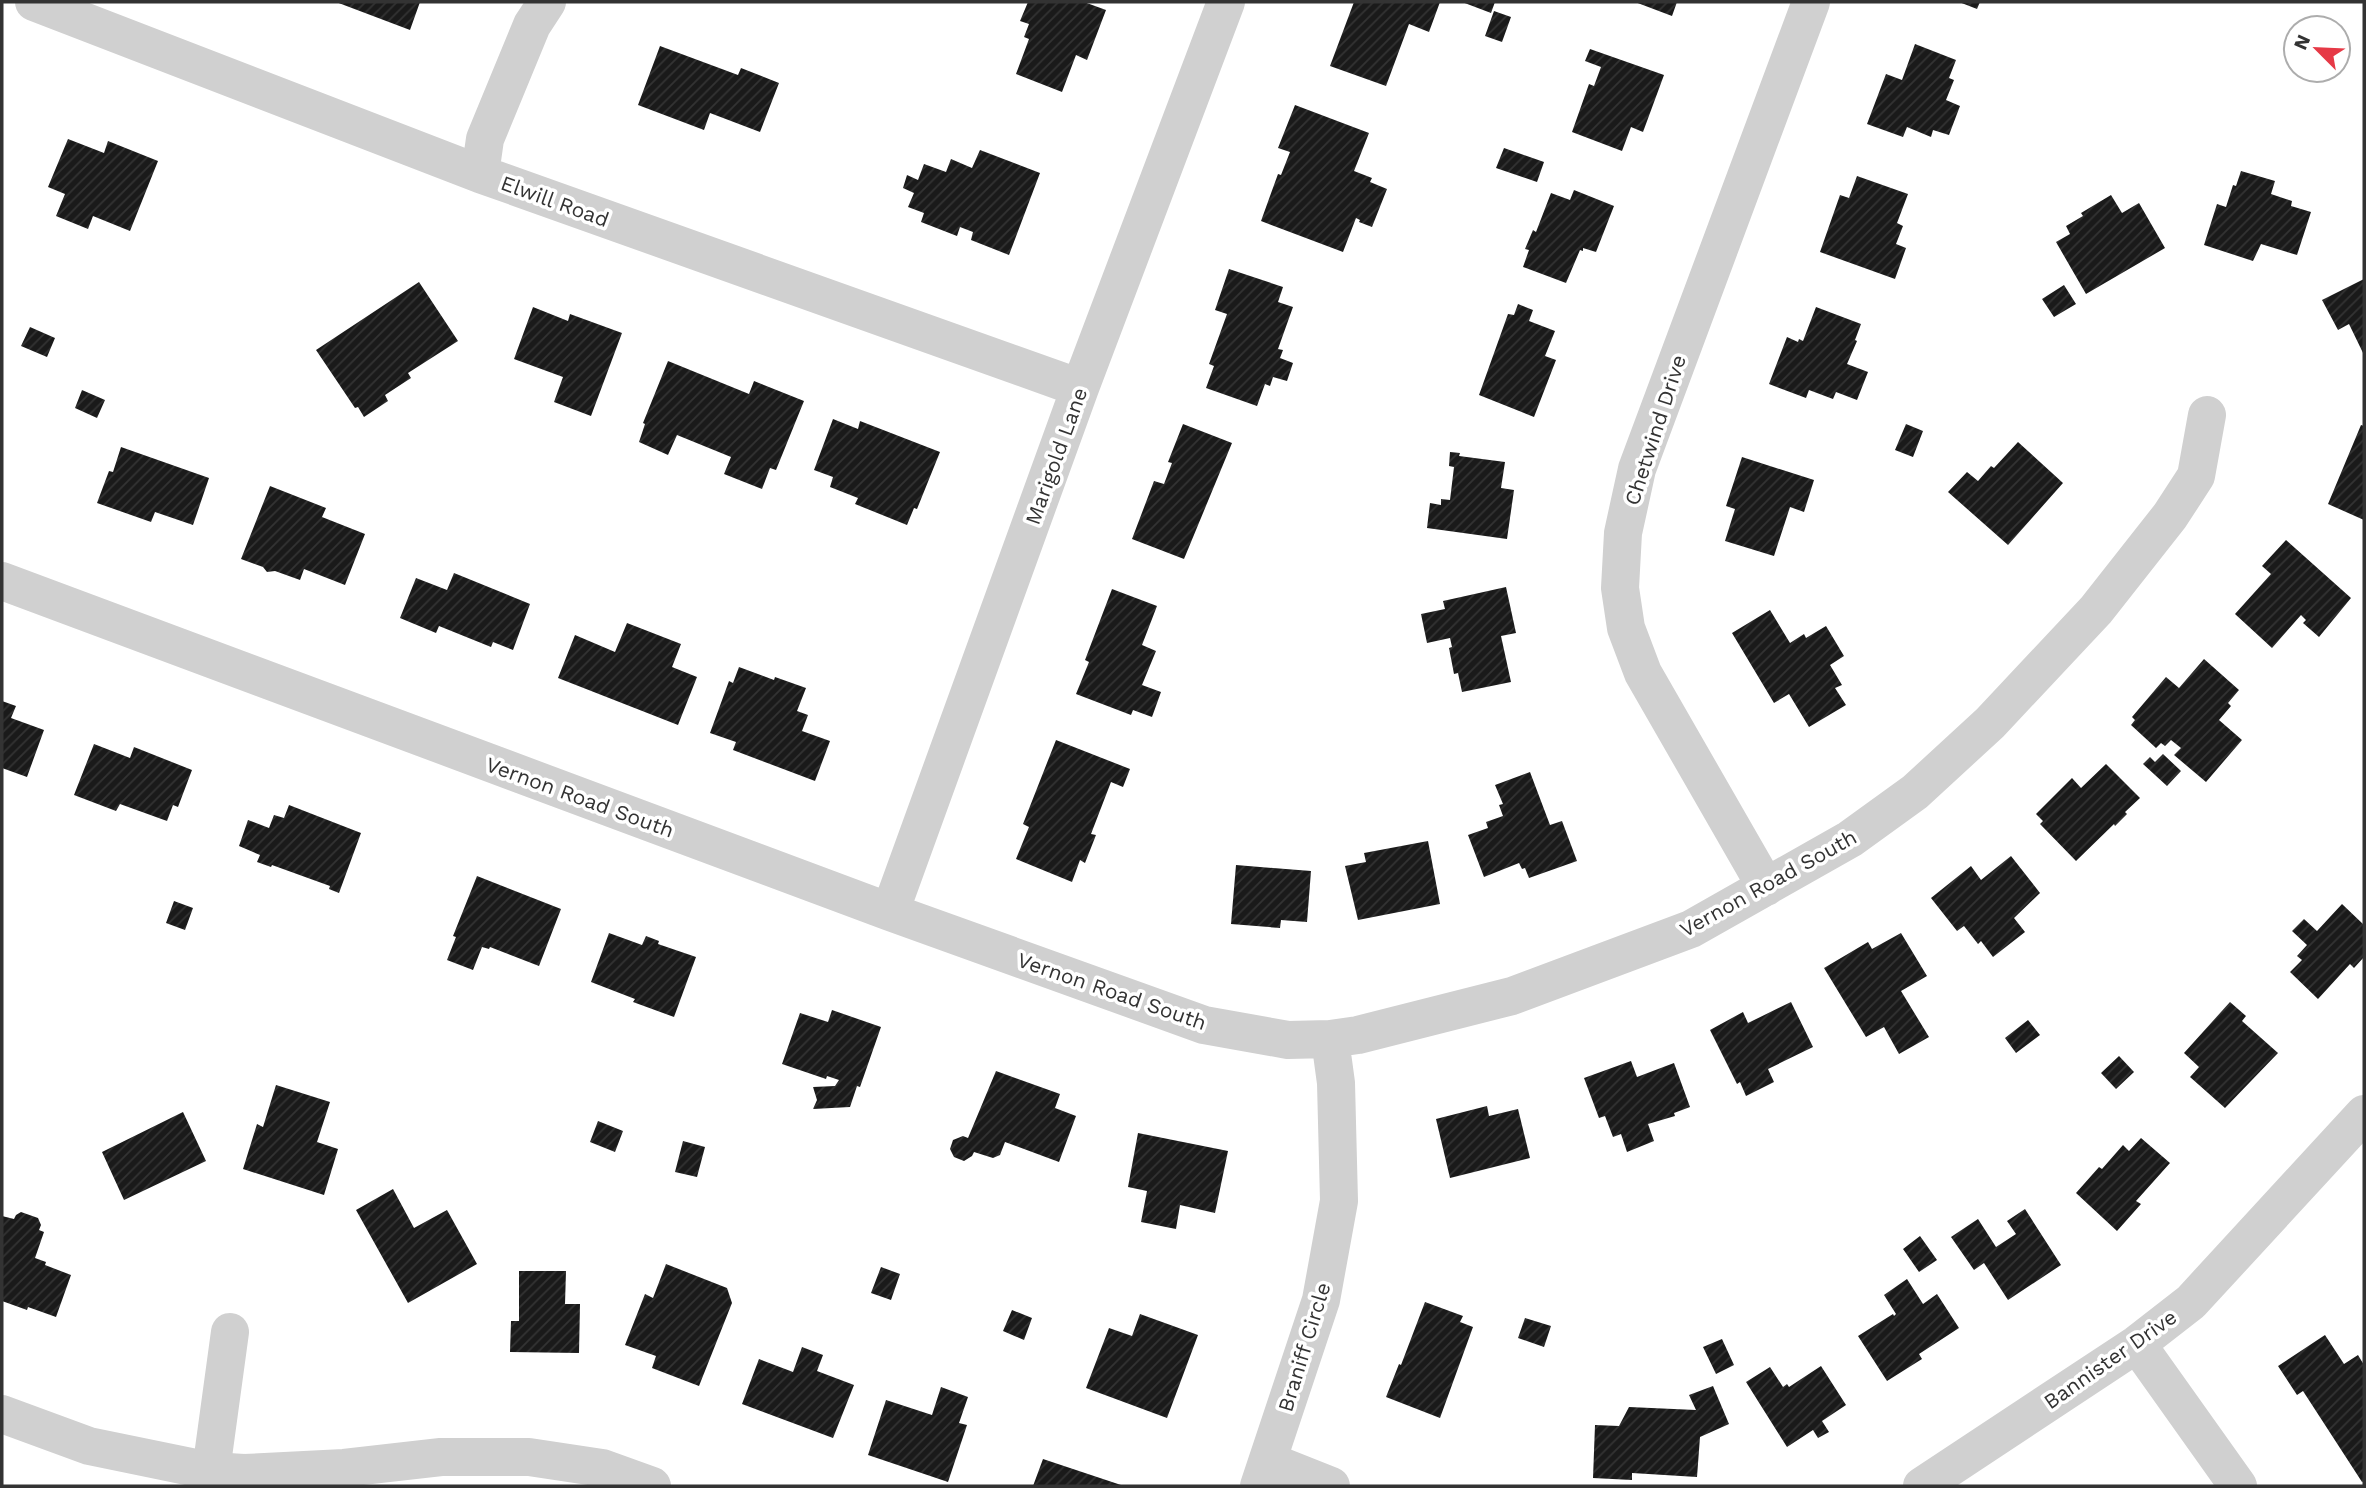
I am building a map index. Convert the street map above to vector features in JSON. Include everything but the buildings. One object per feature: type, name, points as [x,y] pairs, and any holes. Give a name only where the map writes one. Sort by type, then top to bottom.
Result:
[{"type":"street","name":"Elwill Road","points":[[34,2],[480,174],[1080,388]]},
{"type":"street","points":[[480,174],[485,139],[532,25],[547,2]]},
{"type":"street","name":"Marigold Lane","points":[[890,912],[1080,388],[1226,2]]},
{"type":"street","name":"Chetwind Drive","points":[[1766,887],[1643,673],[1626,628],[1620,588],[1622,547],[1637,469],[1811,2]]},
{"type":"street","name":"Vernon Road South","points":[[2,581],[890,912],[1204,1025],[1288,1040],[1330,1039],[1359,1035],[1512,996],[1691,929],[1850,839],[1915,792],[1990,723],[2096,610],[2170,516],[2196,476],[2207,415]]},
{"type":"street","name":"Braniff Circle","points":[[1264,1474],[1321,1300],[1339,1201],[1336,1083],[1330,1039]]},
{"type":"street","name":"Bannister Drive","points":[[1922,1486],[2137,1344],[2191,1301],[2364,1114]]},
{"type":"street","points":[[211,1471],[230,1332]]},
{"type":"street","points":[[2137,1344],[2238,1486]]},
{"type":"street","points":[[2,1414],[89,1446],[211,1471],[244,1473],[331,1469],[440,1457],[529,1457],[602,1468],[652,1486]]},
{"type":"street","points":[[1264,1474],[1331,1486]]}]
